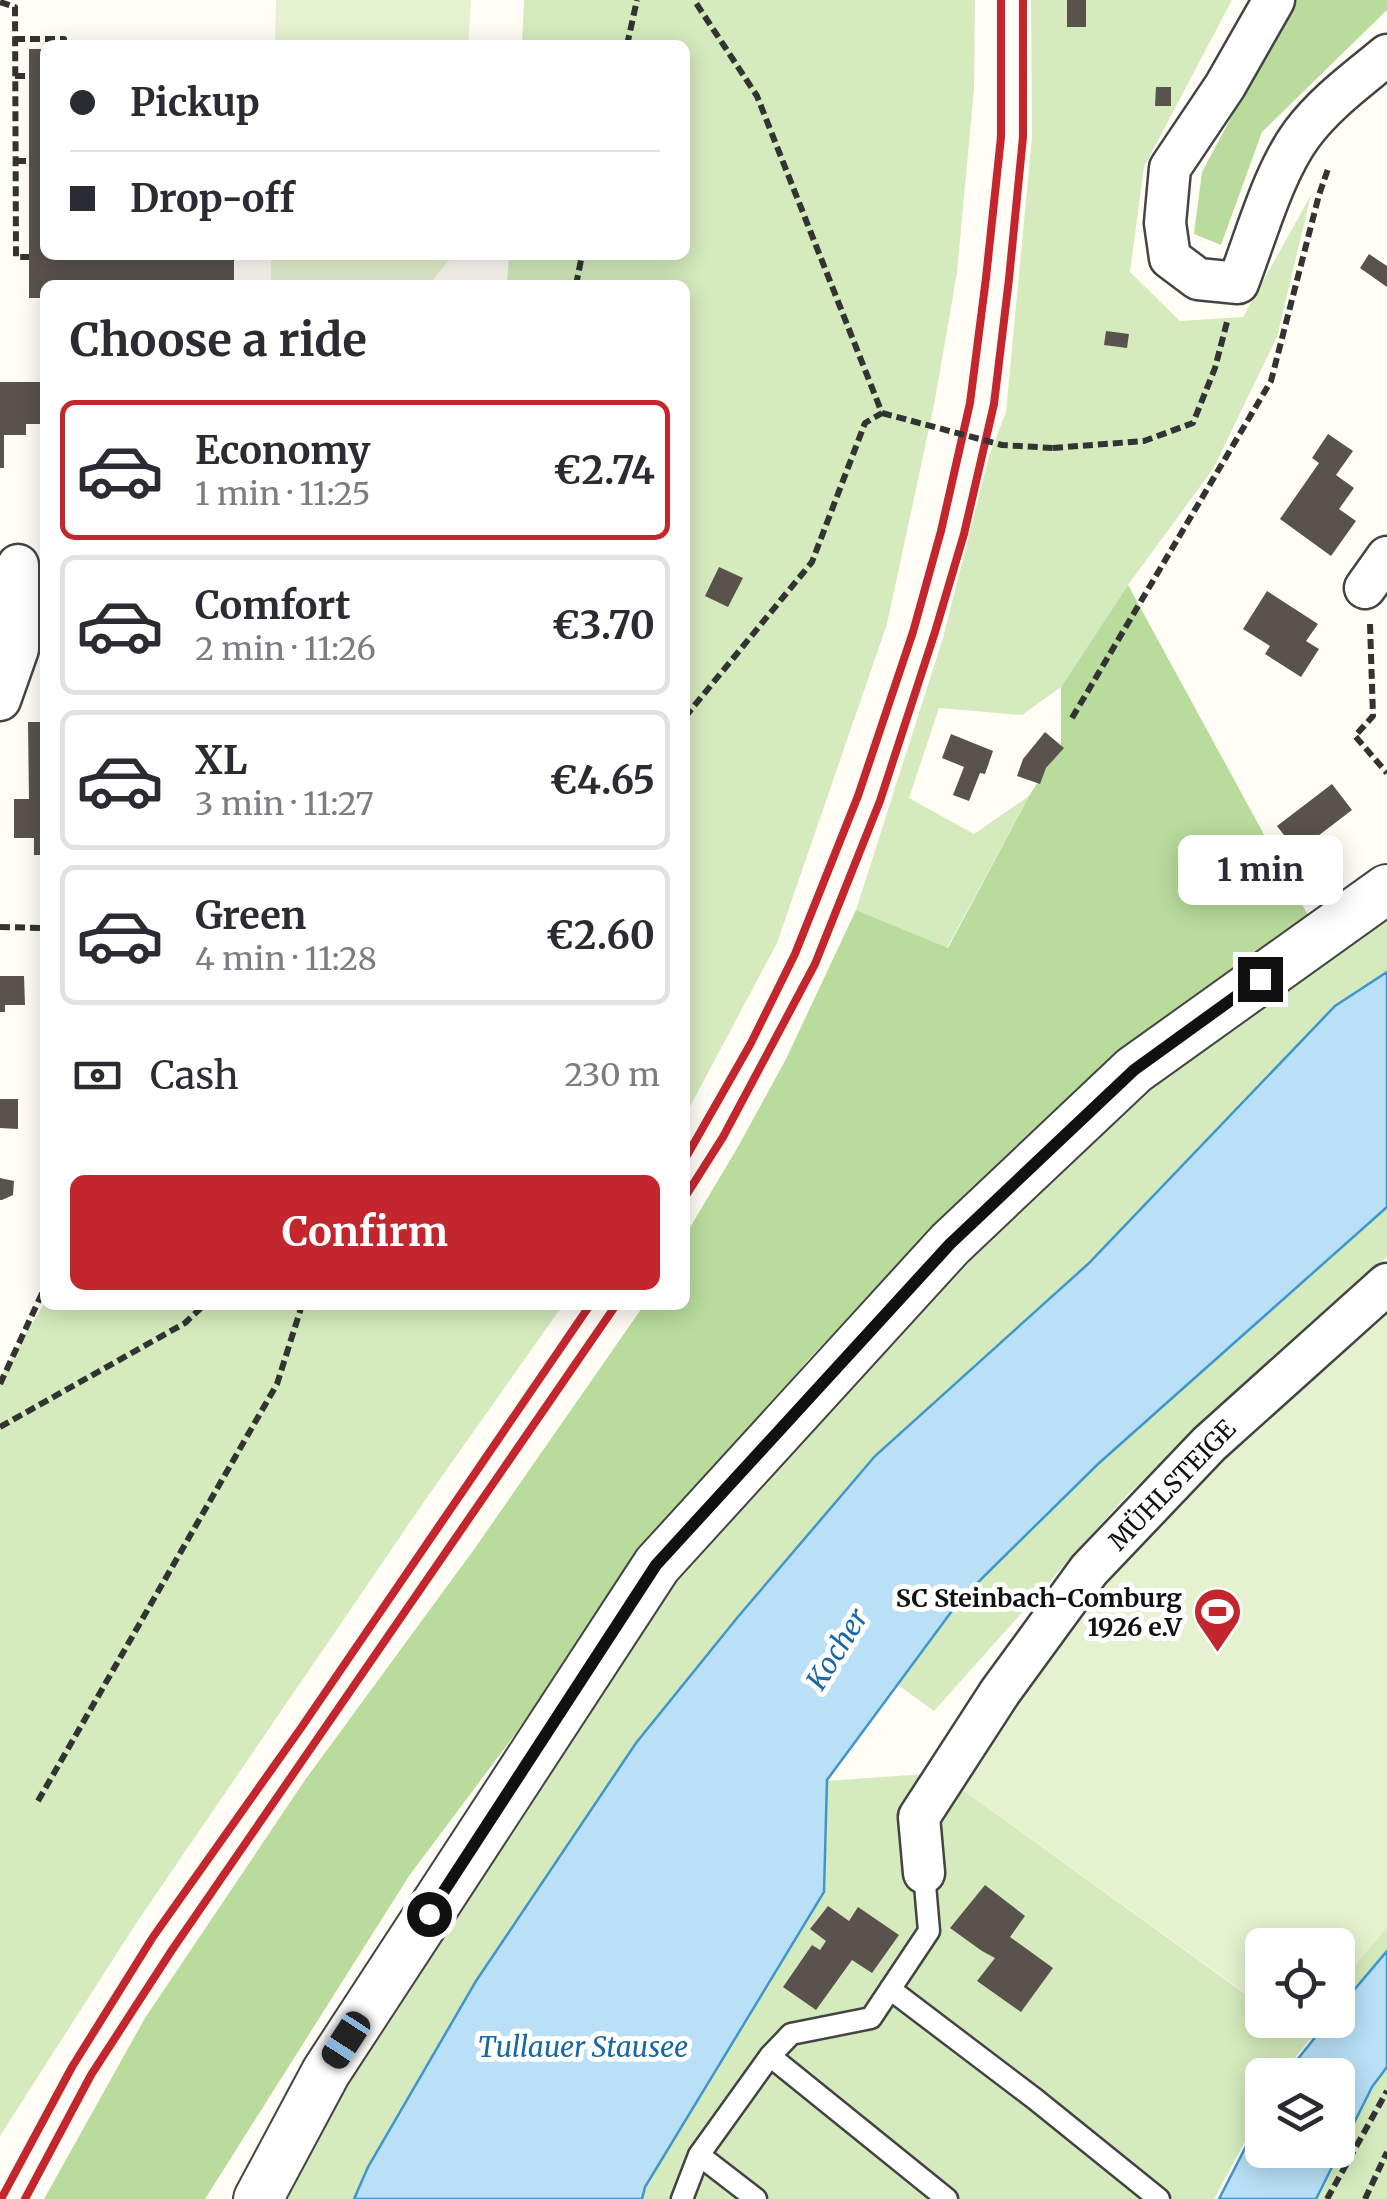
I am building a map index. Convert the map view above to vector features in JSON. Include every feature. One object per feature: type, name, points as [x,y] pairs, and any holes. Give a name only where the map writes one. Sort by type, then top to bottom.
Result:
[{"type":"street","points":[[1274,0],[1225,86],[1170,168],[1165,223],[1170,258],[1198,279],[1238,283],[1282,165],[1302,134],[1329,102],[1387,55]]},
{"type":"street","points":[[0,700],[18,649],[18,565]]},
{"type":"street","points":[[258,2199],[326,2072],[656,1565],[950,1244],[1134,1070],[1387,889]]},
{"type":"street","name":"MÜHLSTEIGE","points":[[924,1873],[919,1816],[1000,1692],[1090,1570],[1209,1444],[1387,1284]]},
{"type":"lane","points":[[682,2199],[700,2155],[770,2056],[791,2034],[871,2018],[929,1931],[924,1873]]},
{"type":"lane","points":[[890,1989],[1159,2199]]},
{"type":"lane","points":[[770,2056],[946,2199]]},
{"type":"lane","points":[[700,2155],[756,2199]]},
{"type":"path","points":[[628,40],[636,0]]},
{"type":"path","points":[[694,0],[757,96],[882,413]]},
{"type":"path","points":[[0,2],[15,8],[16,257],[29,257]]},
{"type":"path","points":[[15,39],[64,40]]},
{"type":"path","points":[[15,76],[29,76]]},
{"type":"path","points":[[16,161],[29,161]]},
{"type":"path","points":[[1072,718],[1271,380],[1331,161]]},
{"type":"path","points":[[690,711],[812,562],[865,423],[882,413],[1002,444],[1052,448],[1144,441],[1193,423],[1215,368],[1238,283]]},
{"type":"path","points":[[1376,573],[1371,634],[1373,716],[1355,736],[1387,773]]},
{"type":"path","points":[[0,927],[40,928]]},
{"type":"path","points":[[0,1384],[40,1298]]},
{"type":"path","points":[[0,1427],[185,1323],[199,1310]]},
{"type":"path","points":[[38,1801],[277,1384],[300,1310]]},
{"type":"path","points":[[1327,2199],[1387,2091]]},
{"type":"path","points":[[1365,2199],[1387,2152]]},
{"type":"green space","points":[[276,0],[471,0],[468,40],[275,40]]},
{"type":"green space","points":[[524,0],[975,0],[974,89],[957,273],[934,405],[887,624],[777,943],[690,1107],[690,280],[507,280],[509,260],[690,260],[690,40],[522,40]]},
{"type":"green space","points":[[1031,0],[1232,0],[1144,167],[1130,272],[1180,321],[1243,317],[1311,195],[1277,337],[1213,469],[1128,585],[1061,687],[1022,715],[939,708],[909,798],[974,834],[1029,796],[947,948],[856,910],[943,638],[989,456],[1006,412],[1032,137]]},
{"type":"green space","points":[[1294,0],[1387,0],[1387,10],[1262,132],[1221,245],[1194,234],[1202,172]]},
{"type":"green space","points":[[271,260],[449,260],[433,280],[271,280]]},
{"type":"green space","points":[[1128,585],[1309,917],[1148,1029],[936,1228],[807,1361],[673,1523],[409,1876],[205,2199],[44,2199],[145,2018],[305,1780],[475,1548],[641,1310],[690,1310],[690,1228],[786,1059],[856,910],[948,948],[1029,796],[1061,745],[1061,687]]},
{"type":"green space","points":[[1387,904],[1387,972],[1335,1006],[1088,1264],[875,1456],[636,1743],[368,2167],[354,2199],[273,2199],[309,2132],[639,1629],[712,1533],[871,1358],[1151,1077]]},
{"type":"green space","points":[[1387,1207],[1387,1257],[1126,1496],[934,1711],[898,1685],[960,1599],[1098,1464]]},
{"type":"green space","name":"SC Steinbach-Comburg 1926 e.V","points":[[1387,1306],[1387,1927],[1355,1965],[1355,1928],[1245,1928],[1245,1993],[952,1782],[1143,1527]]},
{"type":"green space","points":[[40,1310],[559,1310],[135,1925],[0,2136],[0,1377]]},
{"type":"green space","points":[[924,1774],[952,1782],[1245,1994],[1245,2038],[1313,2038],[1295,2058],[1245,2058],[1245,2142],[1214,2199],[642,2199],[645,2187],[824,1892],[827,1781]]},
{"type":"green space","points":[[1387,1927],[1387,1951],[1355,1989],[1355,1965]]},
{"type":"green space","points":[[1387,2067],[1387,2199],[1316,2199],[1332,2168],[1355,2168],[1355,2121]]},
{"type":"water","points":[[1387,972],[1387,1207],[1098,1464],[960,1600],[827,1780],[824,1892],[645,2187],[642,2199],[354,2199],[368,2167],[476,1981],[636,1743],[737,1618],[875,1456],[1088,1264],[1335,1006]]},
{"type":"water","points":[[1387,1951],[1387,2067],[1355,2121],[1355,2058],[1299,2058],[1315,2038],[1355,2038],[1355,1989]]},
{"type":"water","points":[[1245,2148],[1245,2168],[1332,2168],[1316,2199],[1219,2199]]},
{"type":"building","points":[[1067,0],[1086,0],[1086,27],[1067,27]]},
{"type":"building","points":[[29,49],[40,49],[40,260],[234,260],[234,280],[40,280],[40,298],[29,298]]},
{"type":"building","points":[[1156,87],[1171,87],[1171,106],[1155,106]]},
{"type":"building","points":[[1369,254],[1387,266],[1387,287],[1360,268]]},
{"type":"building","points":[[1106,331],[1129,334],[1127,348],[1104,345]]},
{"type":"building","points":[[0,382],[40,382],[40,424],[26,424],[26,435],[4,435],[4,468],[0,468]]},
{"type":"building","points":[[1328,434],[1353,451],[1336,475],[1354,488],[1339,509],[1356,521],[1331,556],[1280,519],[1319,463],[1312,458]]},
{"type":"building","points":[[719,567],[743,578],[728,607],[705,596]]},
{"type":"building","points":[[1267,591],[1318,624],[1306,641],[1319,649],[1301,677],[1265,654],[1270,646],[1243,629]]},
{"type":"building","points":[[28,722],[40,722],[40,855],[34,855],[34,838],[14,838],[14,799],[29,799]]},
{"type":"building","points":[[1045,732],[1064,748],[1046,768],[1040,784],[1017,776],[1023,759]]},
{"type":"building","points":[[951,734],[993,751],[969,801],[953,795],[964,767],[942,758]]},
{"type":"building","points":[[1332,784],[1352,810],[1297,852],[1277,826]]},
{"type":"building","points":[[0,976],[24,976],[25,1005],[5,1005],[5,1012],[0,1012]]},
{"type":"building","points":[[0,1099],[18,1099],[18,1129],[0,1128]]},
{"type":"building","points":[[0,1178],[14,1181],[13,1195],[2,1200],[0,1200]]},
{"type":"building","points":[[985,1885],[1025,1916],[1010,1937],[1053,1968],[1021,2012],[977,1981],[995,1958],[950,1928]]},
{"type":"building","points":[[828,1906],[849,1921],[858,1907],[899,1935],[872,1973],[852,1960],[816,2010],[783,1987],[812,1945],[820,1950],[826,1941],[810,1929]]},
{"type":"railway","points":[[690,1150],[751,1043],[795,954],[858,796],[913,632],[941,531],[970,403],[986,278],[1001,137],[1001,0]]},
{"type":"railway","points":[[690,1189],[723,1137],[815,964],[880,801],[964,534],[994,404],[1009,279],[1023,137],[1023,0]]},
{"type":"railway","points":[[1,2199],[72,2067],[153,1937],[587,1310]]},
{"type":"railway","points":[[25,2199],[91,2075],[172,1950],[613,1310]]},
{"type":"place","name":"SC Steinbach-Comburg 1926 e.V","points":[[1217,1654]]},
{"type":"route","points":[[429,1914],[656,1565],[950,1244],[1134,1070],[1260,979]]},
{"type":"water label","name":"Kocher","points":[[837,1649]]},
{"type":"water label","name":"Tullauer Stausee","points":[[583,2047]]}]
